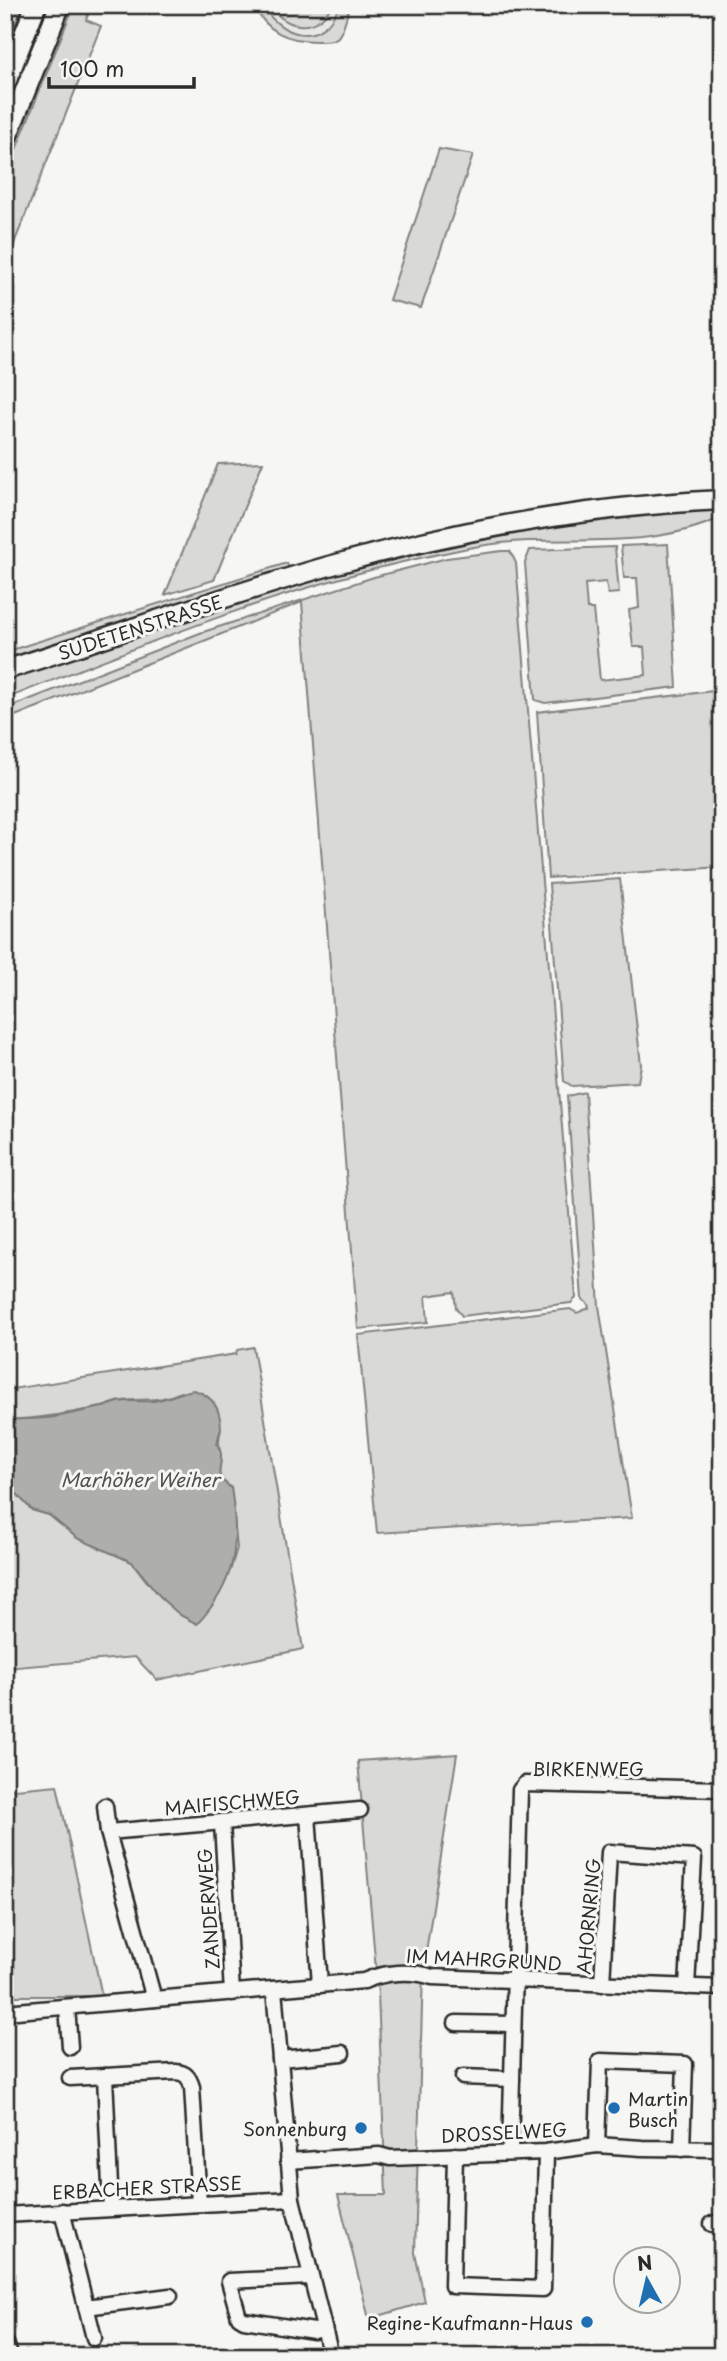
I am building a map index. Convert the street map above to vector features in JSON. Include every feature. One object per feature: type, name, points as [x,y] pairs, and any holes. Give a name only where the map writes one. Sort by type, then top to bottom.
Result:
[{"type":"highway","points":[[5,84],[36,5]]},
{"type":"highway","points":[[5,141],[60,5]]},
{"type":"main road","name":"SUDETENSTRASSE","points":[[5,670],[274,583],[383,552],[496,526],[597,510],[722,500]]},
{"type":"main road","points":[[5,2346],[8,2356]]},
{"type":"street","name":"BIRKENWEG","points":[[514,1980],[519,1801],[520,1790],[526,1784],[722,1789]]},
{"type":"street","points":[[105,1806],[108,1832],[153,1999]]},
{"type":"street","name":"MAIFISCHWEG","points":[[108,1832],[360,1810]]},
{"type":"street","points":[[307,1815],[320,1985]]},
{"type":"street","name":"ZANDERWEG","points":[[222,1823],[232,1993]]},
{"type":"street","name":"AHORNRING","points":[[602,1984],[609,1852],[694,1858],[687,1987]]},
{"type":"street","name":"IM MAHRGRUND","points":[[5,2012],[365,1981],[376,1976],[418,1972],[432,1977],[722,1988]]},
{"type":"street","points":[[510,2151],[514,1980]]},
{"type":"street","points":[[274,1989],[292,2199],[331,2356]]},
{"type":"street","points":[[67,2007],[70,2047]]},
{"type":"street","points":[[456,2023],[513,2024]]},
{"type":"street","points":[[279,2059],[342,2053]]},
{"type":"street","points":[[597,2145],[600,2061],[685,2064],[682,2149]]},
{"type":"street","points":[[70,2078],[184,2073],[192,2087],[199,2204]]},
{"type":"street","points":[[105,2076],[111,2208]]},
{"type":"street","points":[[463,2077],[512,2079]]},
{"type":"street","name":"DROSSELWEG","points":[[288,2161],[379,2155],[390,2158],[510,2151],[546,2152],[597,2145],[722,2149]]},
{"type":"street","points":[[455,2155],[452,2286],[543,2289],[546,2152]]},
{"type":"street","name":"ERBACHER STRASSE","points":[[5,2215],[292,2199]]},
{"type":"street","points":[[62,2211],[94,2338]]},
{"type":"street","points":[[310,2277],[229,2281],[239,2317],[244,2320],[314,2331],[324,2329]]},
{"type":"street","points":[[86,2307],[170,2296]]},
{"type":"shaded area","points":[[5,5],[23,5],[5,50]]},
{"type":"shaded area","points":[[74,5],[92,5],[86,20],[101,26],[5,266],[5,177]]},
{"type":"shaded area","points":[[253,5],[262,5],[280,25],[302,34],[323,28],[332,19],[339,5],[350,5],[344,26],[336,39],[306,41],[287,37],[271,28]]},
{"type":"shaded area","points":[[263,5],[270,5],[285,22],[308,25],[322,18],[332,5],[338,5],[327,23],[317,30],[302,33],[289,31],[279,25]]},
{"type":"shaded area","points":[[270,5],[332,5],[318,20],[301,25],[284,20]]},
{"type":"shaded area","points":[[439,149],[473,155],[421,308],[389,300]]},
{"type":"shaded area","points":[[263,462],[214,580],[165,595],[218,464]]},
{"type":"shaded area","points":[[722,505],[722,517],[675,533],[626,539],[528,541],[488,545],[335,580],[224,615],[5,699],[5,678],[346,566],[558,521]]},
{"type":"shaded area","points":[[668,544],[677,687],[545,703],[535,700],[525,563],[530,550],[615,547],[619,593],[608,594],[606,582],[585,584],[587,609],[593,609],[600,680],[646,675],[644,647],[633,647],[629,610],[639,608],[637,578],[624,578],[621,546]]},
{"type":"shaded area","points":[[510,551],[516,563],[576,1298],[571,1303],[462,1316],[456,1308],[454,1292],[426,1296],[428,1322],[358,1329],[302,602],[5,720],[5,709],[200,633],[374,577],[447,558]]},
{"type":"shaded area","points":[[287,563],[289,570],[5,663],[5,652]]},
{"type":"shaded area","points":[[722,690],[722,867],[548,878],[537,712]]},
{"type":"shaded area","points":[[620,879],[641,1065],[638,1082],[572,1086],[564,1081],[549,884]]},
{"type":"shaded area","points":[[585,1092],[599,1306],[632,1518],[377,1533],[358,1335],[570,1309],[577,1313],[589,1308],[582,1299],[567,1096]]},
{"type":"shaded area","points":[[253,1347],[303,1649],[157,1680],[135,1657],[5,1668],[5,1488],[16,1493],[32,1510],[49,1515],[77,1538],[132,1562],[148,1583],[230,1571],[237,1548],[231,1488],[221,1478],[219,1471],[221,1430],[181,1392],[164,1398],[115,1402],[66,1413],[5,1420],[5,1390],[236,1354],[237,1350]]},
{"type":"shaded area","points":[[457,1754],[423,1971],[415,2253],[425,2302],[369,2319],[338,2195],[386,2195],[378,1994],[358,1761]]},
{"type":"shaded area","points":[[57,1785],[102,1996],[5,1996],[5,1790]]},
{"type":"water","name":"Marhöher Weiher","points":[[194,1390],[211,1399],[219,1414],[219,1473],[231,1488],[235,1527],[235,1544],[228,1577],[220,1593],[197,1624],[180,1615],[163,1600],[132,1562],[77,1538],[49,1515],[32,1510],[16,1493],[5,1488],[5,1420],[53,1417],[119,1402],[157,1400]]},
{"type":"place","name":"Martin Busch","points":[[614,2108]]},
{"type":"place","name":"Sonnenburg","points":[[361,2128]]},
{"type":"place","name":"Regine-Kaufmann-Haus","points":[[587,2322]]}]
